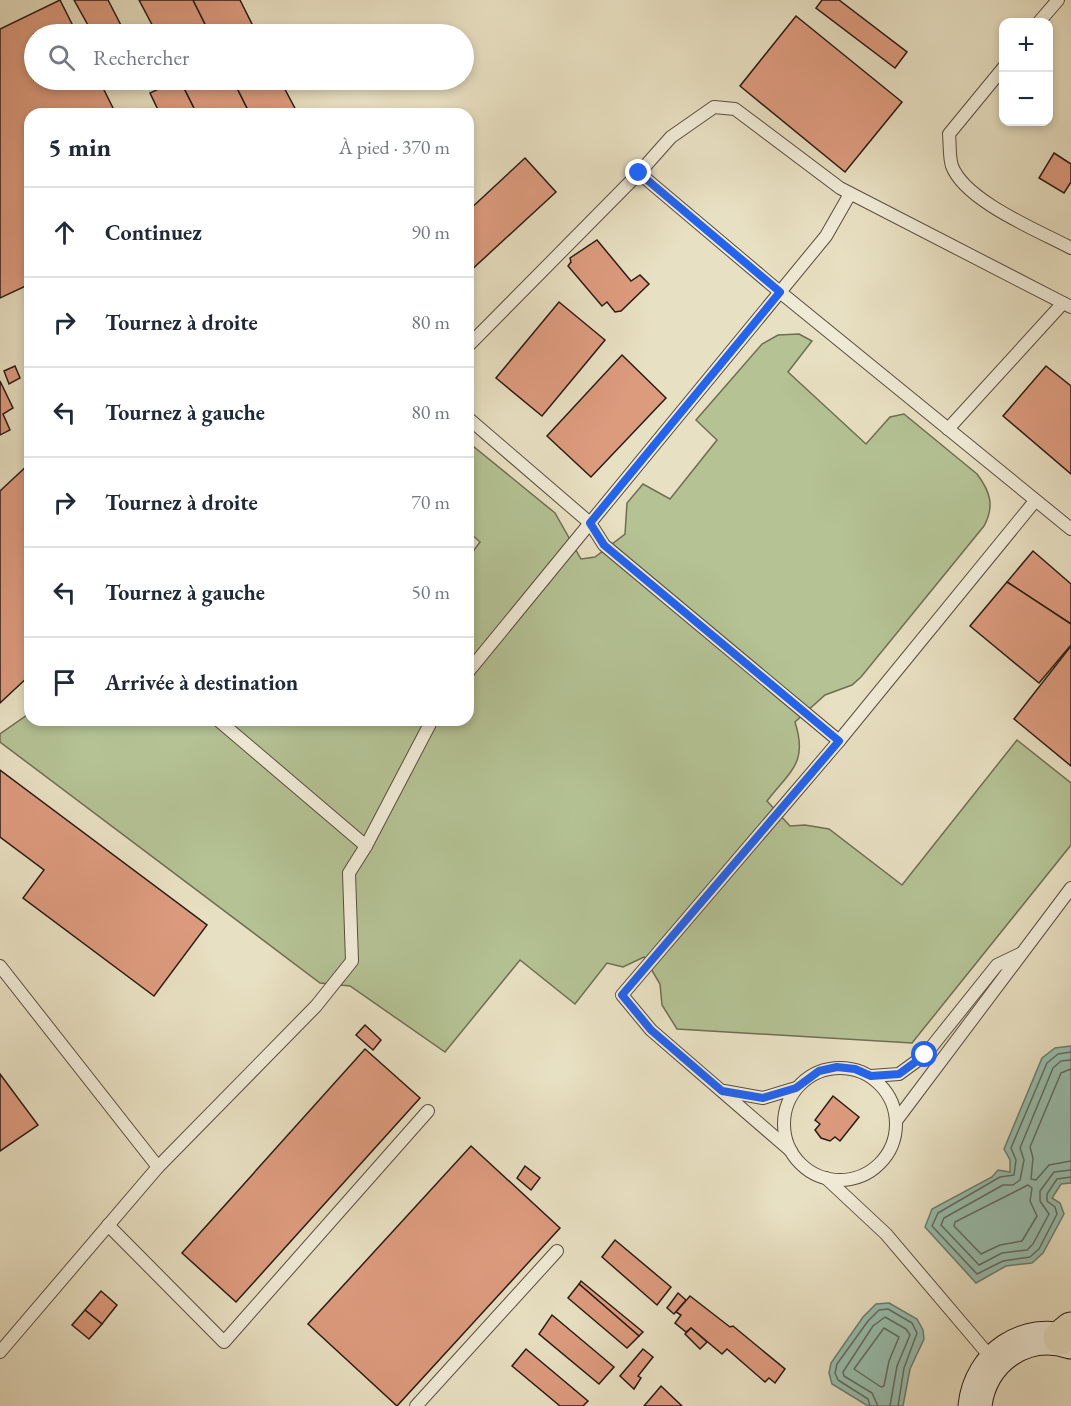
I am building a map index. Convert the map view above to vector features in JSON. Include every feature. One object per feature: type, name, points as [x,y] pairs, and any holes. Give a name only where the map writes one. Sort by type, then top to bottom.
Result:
[{"type":"main road","points":[[975,1406],[982,1376],[994,1360],[1008,1349],[1024,1341],[1042,1337],[1067,1336]]},
{"type":"lane","points":[[1043,18],[1058,0]]},
{"type":"lane","points":[[1000,72],[950,134],[952,166],[967,186],[986,203],[1071,248]]},
{"type":"lane","points":[[474,340],[639,173],[671,137],[714,107],[735,109],[850,194],[1067,305],[948,429]]},
{"type":"lane","points":[[639,173],[780,292],[1071,529]]},
{"type":"lane","points":[[474,665],[826,236],[850,194]]},
{"type":"lane","points":[[474,423],[590,523],[604,545],[839,741]]},
{"type":"lane","points":[[994,1360],[886,1234],[826,1178],[802,1166],[791,1151],[651,1030],[622,995],[839,741],[1035,501]]},
{"type":"lane","points":[[225,726],[366,846]]},
{"type":"lane","points":[[0,1352],[158,1167],[316,1006],[352,961],[349,873],[366,846],[429,726]]},
{"type":"lane","points":[[896,1121],[1071,888]]},
{"type":"lane","points":[[871,1076],[899,1074],[925,1055],[997,965],[1021,954]]},
{"type":"lane","points":[[0,966],[158,1167]]},
{"type":"lane","points":[[722,1091],[763,1098],[796,1088],[819,1071],[837,1067],[855,1069],[871,1076],[885,1089],[894,1104],[895,1140],[887,1156],[874,1170],[856,1178],[838,1180],[826,1178]]},
{"type":"lane","points":[[791,1151],[785,1132],[785,1113],[796,1088]]},
{"type":"lane","points":[[108,1225],[224,1342],[428,1111]]},
{"type":"lane","points":[[416,1406],[557,1251]]},
{"type":"shaded area","points":[[799,334],[812,341],[788,372],[866,444],[890,417],[904,414],[977,474],[988,493],[990,505],[984,526],[861,677],[852,685],[825,695],[795,722],[799,736],[798,757],[790,773],[767,801],[790,826],[805,825],[829,829],[902,885],[1017,740],[1071,783],[1071,845],[912,1043],[677,1029],[662,1005],[660,984],[644,957],[623,967],[607,963],[575,1004],[520,960],[445,1052],[350,986],[320,983],[0,742],[0,734],[24,717],[24,726],[474,726],[474,550],[480,542],[474,536],[474,447],[555,513],[581,559],[595,557],[625,534],[627,503],[643,484],[670,499],[717,440],[696,420],[762,344],[778,335]]},
{"type":"water","points":[[1071,1046],[1071,1183],[1061,1184],[1052,1198],[1060,1203],[1064,1214],[1043,1253],[1032,1263],[1006,1266],[976,1283],[925,1227],[932,1209],[992,1177],[998,1170],[1010,1172],[1010,1160],[1004,1149],[1042,1058],[1055,1048]]},
{"type":"water","points":[[889,1303],[917,1319],[923,1330],[924,1339],[910,1369],[903,1406],[868,1406],[832,1384],[829,1373],[831,1363],[863,1317],[876,1304]]},
{"type":"building","points":[[60,0],[72,24],[24,24],[24,90],[104,90],[113,108],[24,108],[24,287],[0,298],[0,29]]},
{"type":"building","points":[[74,0],[108,0],[120,24],[87,24]]},
{"type":"building","points":[[139,0],[193,0],[205,24],[152,24]]},
{"type":"building","points":[[193,0],[240,0],[252,24],[205,24]]},
{"type":"building","points":[[822,0],[839,0],[907,52],[895,68],[816,8]]},
{"type":"building","points":[[796,16],[902,102],[845,172],[740,86]]},
{"type":"building","points":[[156,90],[185,90],[194,108],[157,108],[150,93]]},
{"type":"building","points":[[185,90],[238,90],[247,108],[194,108]]},
{"type":"building","points":[[238,90],[285,90],[295,108],[247,108]]},
{"type":"building","points":[[1054,153],[1071,164],[1071,182],[1064,193],[1039,178]]},
{"type":"building","points":[[525,158],[556,192],[474,267],[474,205]]},
{"type":"building","points":[[597,240],[631,281],[640,275],[649,284],[621,311],[615,312],[607,302],[602,306],[568,266],[571,262],[570,258]]},
{"type":"building","points":[[559,302],[605,340],[542,416],[496,378]]},
{"type":"building","points":[[622,355],[666,398],[591,477],[547,436]]},
{"type":"building","points":[[15,366],[20,378],[9,384],[4,371]]},
{"type":"building","points":[[1046,366],[1071,386],[1071,474],[1003,416]]},
{"type":"building","points":[[0,381],[13,408],[3,414],[10,430],[0,435]]},
{"type":"building","points":[[24,469],[24,681],[0,703],[0,491]]},
{"type":"building","points":[[1033,551],[1071,584],[1071,624],[1007,582]]},
{"type":"building","points":[[1007,582],[1071,624],[1071,645],[1039,683],[970,626]]},
{"type":"building","points":[[1071,646],[1071,766],[1014,719]]},
{"type":"building","points":[[0,770],[207,925],[154,996],[23,898],[44,870],[0,837]]},
{"type":"building","points":[[365,1025],[381,1040],[373,1050],[356,1035]]},
{"type":"building","points":[[365,1049],[420,1098],[236,1302],[182,1253]]},
{"type":"building","points":[[0,1074],[38,1125],[0,1151]]},
{"type":"building","points":[[833,1096],[859,1117],[840,1141],[835,1137],[830,1141],[821,1138],[815,1130],[820,1124],[815,1120]]},
{"type":"building","points":[[471,1146],[560,1228],[397,1406],[308,1324]]},
{"type":"building","points":[[525,1166],[540,1178],[531,1190],[517,1178]]},
{"type":"building","points":[[615,1240],[671,1287],[657,1305],[602,1257]]},
{"type":"building","points":[[581,1281],[643,1332],[639,1336],[579,1284]]},
{"type":"building","points":[[579,1284],[639,1336],[627,1348],[568,1298]]},
{"type":"building","points":[[101,1291],[117,1305],[102,1324],[85,1310]]},
{"type":"building","points":[[678,1293],[686,1300],[674,1314],[667,1308]]},
{"type":"building","points":[[690,1296],[730,1327],[733,1326],[785,1369],[775,1383],[769,1378],[765,1382],[727,1349],[722,1354],[691,1328],[686,1332],[675,1323],[681,1315],[676,1312]]},
{"type":"building","points":[[85,1310],[102,1324],[89,1339],[72,1325]]},
{"type":"building","points":[[552,1315],[614,1367],[599,1384],[539,1334]]},
{"type":"building","points":[[691,1328],[707,1342],[700,1349],[685,1334]]},
{"type":"building","points":[[526,1349],[588,1401],[583,1406],[560,1406],[512,1366]]},
{"type":"building","points":[[643,1349],[653,1357],[638,1376],[641,1378],[634,1389],[620,1376]]},
{"type":"building","points":[[661,1386],[682,1406],[644,1406]]},
{"type":"route","points":[[639,173],[780,292],[590,523],[604,545],[839,741],[622,995],[651,1030],[722,1091],[763,1098],[796,1088],[819,1071],[837,1067],[855,1069],[871,1076],[899,1074],[925,1055]]}]
